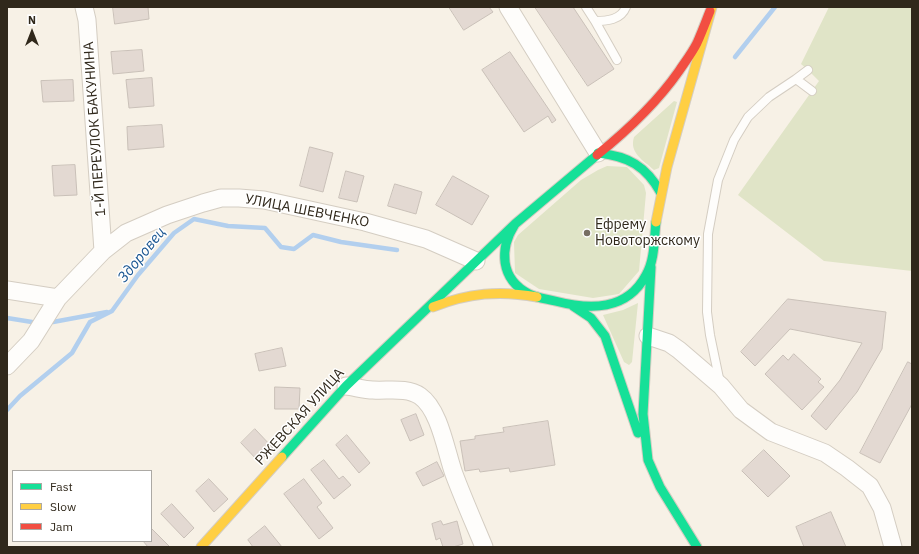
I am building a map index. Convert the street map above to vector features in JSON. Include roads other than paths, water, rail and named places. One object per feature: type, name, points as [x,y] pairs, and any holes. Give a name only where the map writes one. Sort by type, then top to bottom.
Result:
[{"type":"main road","name":"РЖЕВСКАЯ УЛИЦА","points":[[201,547],[346,386],[515,224],[637,121],[670,84],[698,43],[711,9]]},
{"type":"main road","points":[[648,460],[644,437],[643,414],[651,266],[661,193],[711,9]]},
{"type":"main road","points":[[598,153],[618,155],[636,163],[651,176],[661,193]]},
{"type":"main road","points":[[515,224],[507,236],[505,243],[505,264],[510,276],[524,292],[538,297],[574,306],[589,308],[597,308],[613,304],[620,301],[639,286],[651,266]]},
{"type":"main road","name":"РЖЕВСКАЯ УЛИЦА","points":[[425,311],[449,300],[475,294],[506,292],[538,297]]},
{"type":"main road","points":[[574,306],[589,316],[598,325],[605,336],[648,460],[660,487],[697,547]]},
{"type":"street","name":"1-Й ПЕРЕУЛОК БАКУНИНА","points":[[84,7],[87,20],[103,251]]},
{"type":"street","points":[[511,8],[598,153]]},
{"type":"street","name":"УЛИЦА ШЕВЧЕНКО","points":[[7,366],[31,341],[58,298],[103,251],[126,233],[167,215],[221,198],[264,200],[365,222],[426,239],[476,260]]},
{"type":"street","points":[[7,290],[58,298]]},
{"type":"street","points":[[648,336],[669,343],[679,350],[720,386],[741,410],[772,432],[825,452],[870,486],[882,508],[893,547]]},
{"type":"street","points":[[346,386],[371,390],[397,390],[421,396],[430,407],[441,430],[453,472],[484,547]]},
{"type":"lane","points":[[586,7],[618,60]]},
{"type":"lane","points":[[595,21],[611,21],[624,12],[626,7]]},
{"type":"lane","points":[[720,386],[707,312],[708,234],[718,180],[734,140],[748,117],[769,97],[808,70]]},
{"type":"lane","points":[[796,79],[812,91]]},
{"type":"waterway","name":"Здоровец","points":[[735,57],[775,7]]},
{"type":"waterway","name":"Здоровец","points":[[7,410],[20,396],[72,353],[90,322],[112,311],[138,275],[174,233],[194,219],[228,226],[265,228],[281,247],[294,249],[313,235],[341,242],[397,250]]},
{"type":"waterway","points":[[53,322],[107,312]]},
{"type":"waterway","points":[[7,318],[32,322]]},
{"type":"place","name":"Ефрему Новоторжскому","points":[[587,233]]}]
